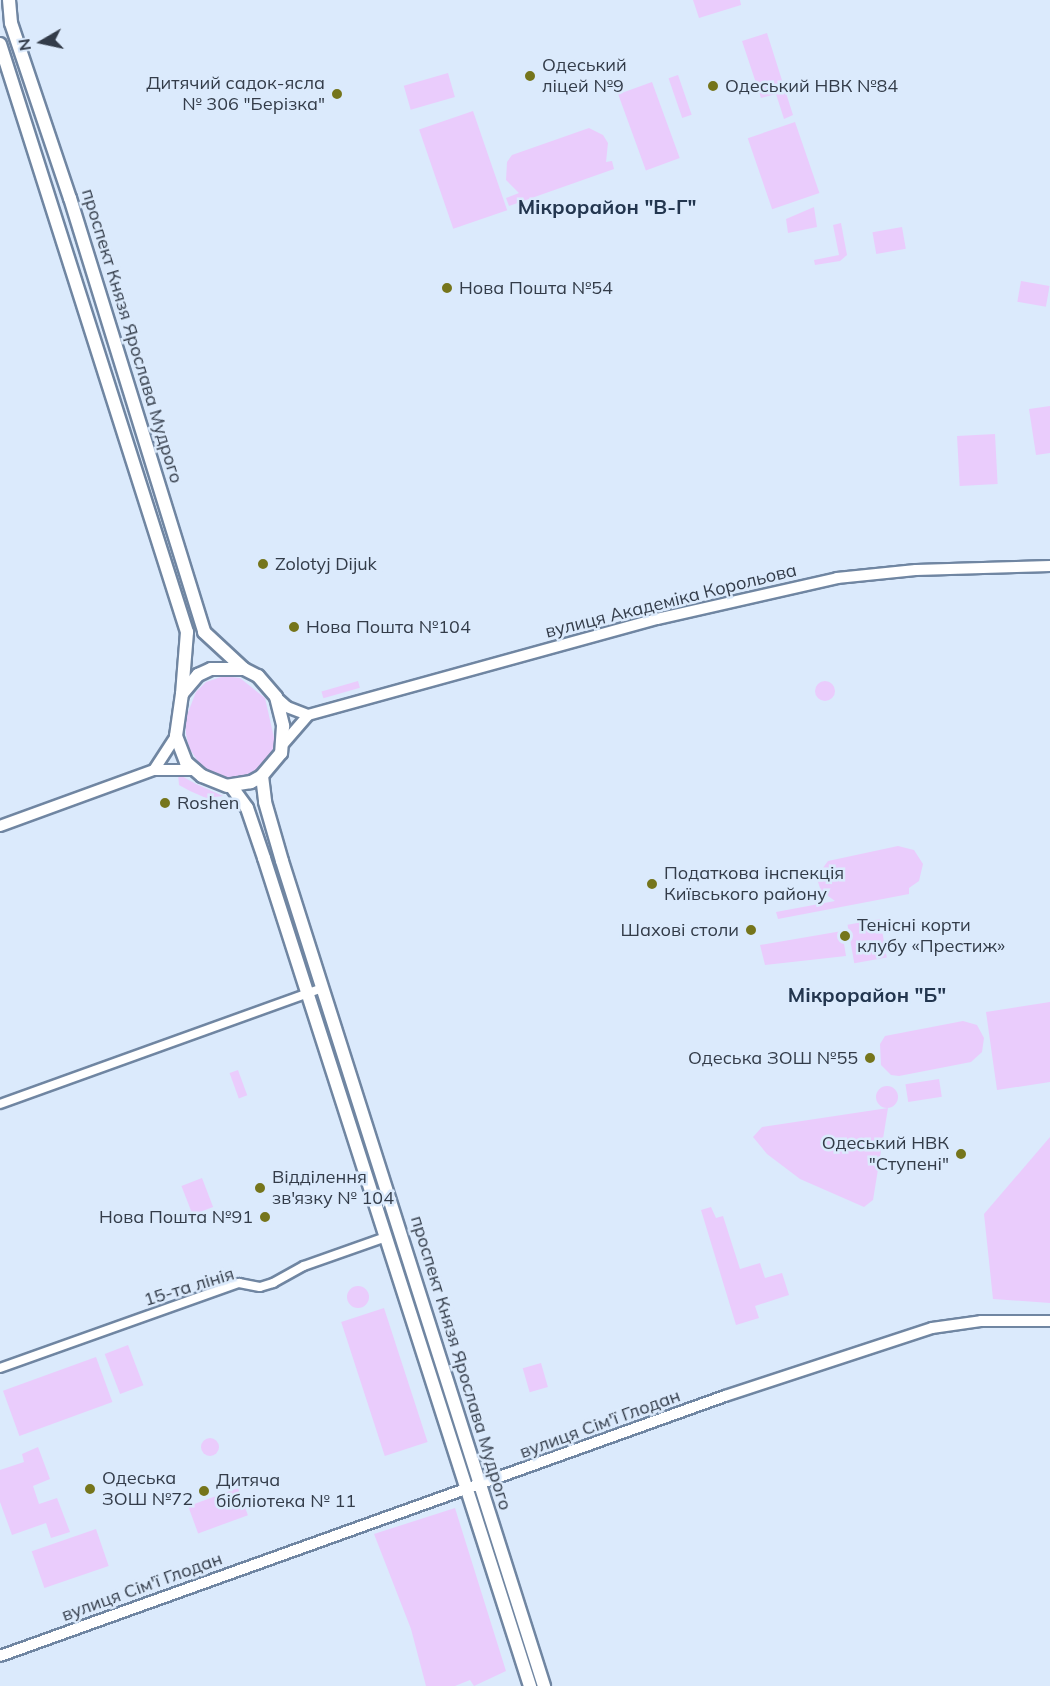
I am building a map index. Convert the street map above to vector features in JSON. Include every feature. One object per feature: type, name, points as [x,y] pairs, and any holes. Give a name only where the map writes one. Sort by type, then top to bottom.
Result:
[{"type":"main road","name":"проспект Князя Ярослава Мудрого","points":[[9,0],[11,23],[70,198],[204,632],[215,646],[244,669]]},
{"type":"main road","name":"проспект Князя Ярослава Мудрого","points":[[0,44],[187,632],[182,694]]},
{"type":"main road","points":[[211,669],[244,669],[258,676],[276,697],[284,743],[276,760],[262,776],[231,786],[211,781],[186,762],[176,736],[182,694],[198,675],[211,669]]},
{"type":"main road","name":"проспект Князя Ярослава Мудрого","points":[[262,776],[265,802],[544,1686]]},
{"type":"main road","name":"проспект Князя Ярослава Мудрого","points":[[231,786],[247,807],[530,1686]]},
{"type":"main road","points":[[386,1237],[401,1233]]},
{"type":"street","name":"вулиця Академіка Корольова","points":[[308,715],[657,619],[796,585],[906,570],[1050,566]]},
{"type":"street","points":[[276,697],[286,707],[308,715],[284,743]]},
{"type":"street","points":[[154,770],[176,736]]},
{"type":"street","points":[[0,826],[154,770],[196,770]]},
{"type":"street","points":[[0,1104],[323,988]]},
{"type":"street","name":"15-та лінія","points":[[0,1368],[239,1283],[260,1287],[273,1283],[304,1266],[386,1237]]},
{"type":"street","name":"вулиця Сім'ї Глодан","points":[[0,1656],[725,1396],[932,1328],[981,1321],[1050,1321]]},
{"type":"shaded area","points":[[693,0],[740,0],[741,5],[699,18]]},
{"type":"shaded area","points":[[767,33],[793,115],[784,119],[776,94],[761,98],[742,41]]},
{"type":"shaded area","points":[[448,73],[455,97],[411,110],[404,86]]},
{"type":"shaded area","points":[[678,75],[692,115],[682,118],[669,78]]},
{"type":"shaded area","points":[[652,82],[680,158],[646,170],[618,94]]},
{"type":"shaded area","points":[[473,111],[507,210],[453,229],[419,130]]},
{"type":"shaded area","points":[[795,122],[819,193],[772,209],[748,138]]},
{"type":"shaded area","points":[[589,128],[603,135],[608,143],[606,162],[612,161],[614,169],[509,206],[506,198],[519,193],[506,180],[507,162],[512,155]]},
{"type":"shaded area","points":[[814,207],[817,227],[788,233],[786,219]]},
{"type":"shaded area","points":[[841,223],[847,255],[840,261],[815,265],[814,260],[839,255],[833,225]]},
{"type":"shaded area","points":[[902,227],[906,249],[876,254],[872,232]]},
{"type":"shaded area","points":[[1021,281],[1050,286],[1046,307],[1017,302]]},
{"type":"shaded area","points":[[1050,406],[1050,453],[1036,455],[1029,409]]},
{"type":"shaded area","points":[[995,434],[998,484],[960,486],[957,436]]},
{"type":"shaded area","points":[[224,676],[240,678],[265,698],[275,742],[271,756],[262,768],[234,780],[205,772],[189,748],[186,734],[185,720],[196,692],[206,682]]},
{"type":"shaded area","points":[[358,681],[360,688],[323,698],[321,691]]},
{"type":"shaded area","points":[[825,681],[832,684],[835,691],[832,698],[825,701],[818,698],[815,691],[818,684]]},
{"type":"shaded area","points":[[178,774],[223,796],[206,798],[190,791],[179,785]]},
{"type":"shaded area","points":[[898,846],[914,850],[923,864],[919,881],[909,888],[909,894],[778,919],[776,912],[835,901],[821,891],[818,882],[819,873],[828,861]]},
{"type":"shaded area","points":[[880,919],[887,957],[854,963],[848,925]]},
{"type":"shaded area","points":[[842,931],[846,956],[765,965],[760,945]]},
{"type":"shaded area","points":[[1050,1002],[1050,1082],[997,1090],[986,1012]]},
{"type":"shaded area","points":[[318,1003],[391,1227],[387,1229],[314,1004]]},
{"type":"shaded area","points":[[963,1021],[977,1025],[984,1038],[982,1052],[971,1062],[899,1076],[891,1075],[881,1065],[880,1044],[885,1036]]},
{"type":"shaded area","points":[[238,1070],[247,1095],[239,1098],[230,1073]]},
{"type":"shaded area","points":[[939,1079],[942,1097],[908,1102],[905,1084]]},
{"type":"shaded area","points":[[887,1086],[895,1089],[898,1097],[895,1105],[887,1108],[879,1105],[876,1097],[879,1089]]},
{"type":"shaded area","points":[[888,1108],[873,1200],[864,1207],[800,1179],[767,1154],[753,1137],[762,1127]]},
{"type":"shaded area","points":[[1050,1137],[1050,1303],[993,1299],[984,1214]]},
{"type":"shaded area","points":[[202,1178],[213,1207],[193,1215],[181,1186]]},
{"type":"shaded area","points":[[711,1207],[716,1218],[723,1216],[740,1269],[760,1263],[765,1278],[782,1273],[789,1295],[755,1306],[759,1318],[736,1325],[701,1210]]},
{"type":"shaded area","points":[[398,1249],[470,1476],[467,1477],[394,1251]]},
{"type":"shaded area","points":[[358,1286],[368,1293],[369,1297],[362,1307],[358,1308],[348,1301],[347,1297],[354,1287]]},
{"type":"shaded area","points":[[384,1308],[428,1442],[385,1456],[341,1322]]},
{"type":"shaded area","points":[[128,1345],[143,1385],[120,1394],[105,1354]]},
{"type":"shaded area","points":[[96,1357],[112,1402],[19,1436],[3,1391]]},
{"type":"shaded area","points":[[541,1363],[548,1387],[530,1392],[523,1368]]},
{"type":"shaded area","points":[[210,1438],[216,1441],[219,1447],[216,1453],[210,1456],[204,1453],[201,1447],[204,1441]]},
{"type":"shaded area","points":[[38,1447],[50,1479],[33,1486],[39,1504],[57,1498],[70,1532],[51,1538],[46,1523],[12,1535],[0,1502],[0,1470],[24,1462],[22,1454]]},
{"type":"shaded area","points":[[238,1488],[248,1515],[198,1533],[188,1506]]},
{"type":"shaded area","points":[[455,1508],[506,1671],[474,1686],[470,1680],[455,1686],[426,1686],[411,1629],[374,1534]]},
{"type":"shaded area","points":[[96,1529],[109,1566],[44,1588],[32,1551]]},
{"type":"place","name":"Одеський ліцей №9","points":[[530,76]]},
{"type":"place","name":"Одеський НВК №84","points":[[713,86]]},
{"type":"place","name":"Дитячий садок-ясла № 306 \"Берізка\"","points":[[337,94]]},
{"type":"place","name":"Нова Пошта №54","points":[[447,288]]},
{"type":"place","name":"Zolotyj Dijuk","points":[[263,564]]},
{"type":"place","name":"Нова Пошта №104","points":[[294,627]]},
{"type":"place","name":"Roshen","points":[[165,803]]},
{"type":"place","name":"Податкова інспекція Київського району","points":[[652,884]]},
{"type":"place","name":"Шахові столи","points":[[751,930]]},
{"type":"place","name":"Тенісні корти клубу «Престиж»","points":[[845,936]]},
{"type":"place","name":"Одеська ЗОШ №55","points":[[870,1058]]},
{"type":"place","name":"Одеський НВК \"Ступені\"","points":[[961,1154]]},
{"type":"place","name":"Відділення зв'язку № 104","points":[[260,1188]]},
{"type":"place","name":"Нова Пошта №91","points":[[265,1217]]},
{"type":"place","name":"Одеська ЗОШ №72","points":[[90,1489]]},
{"type":"place","name":"Дитяча бібліотека № 11","points":[[204,1491]]},
{"type":"district","name":"Мікрорайон \"В-Г\"","points":[[607,206]]},
{"type":"district","name":"Мікрорайон \"Б\"","points":[[867,994]]}]
